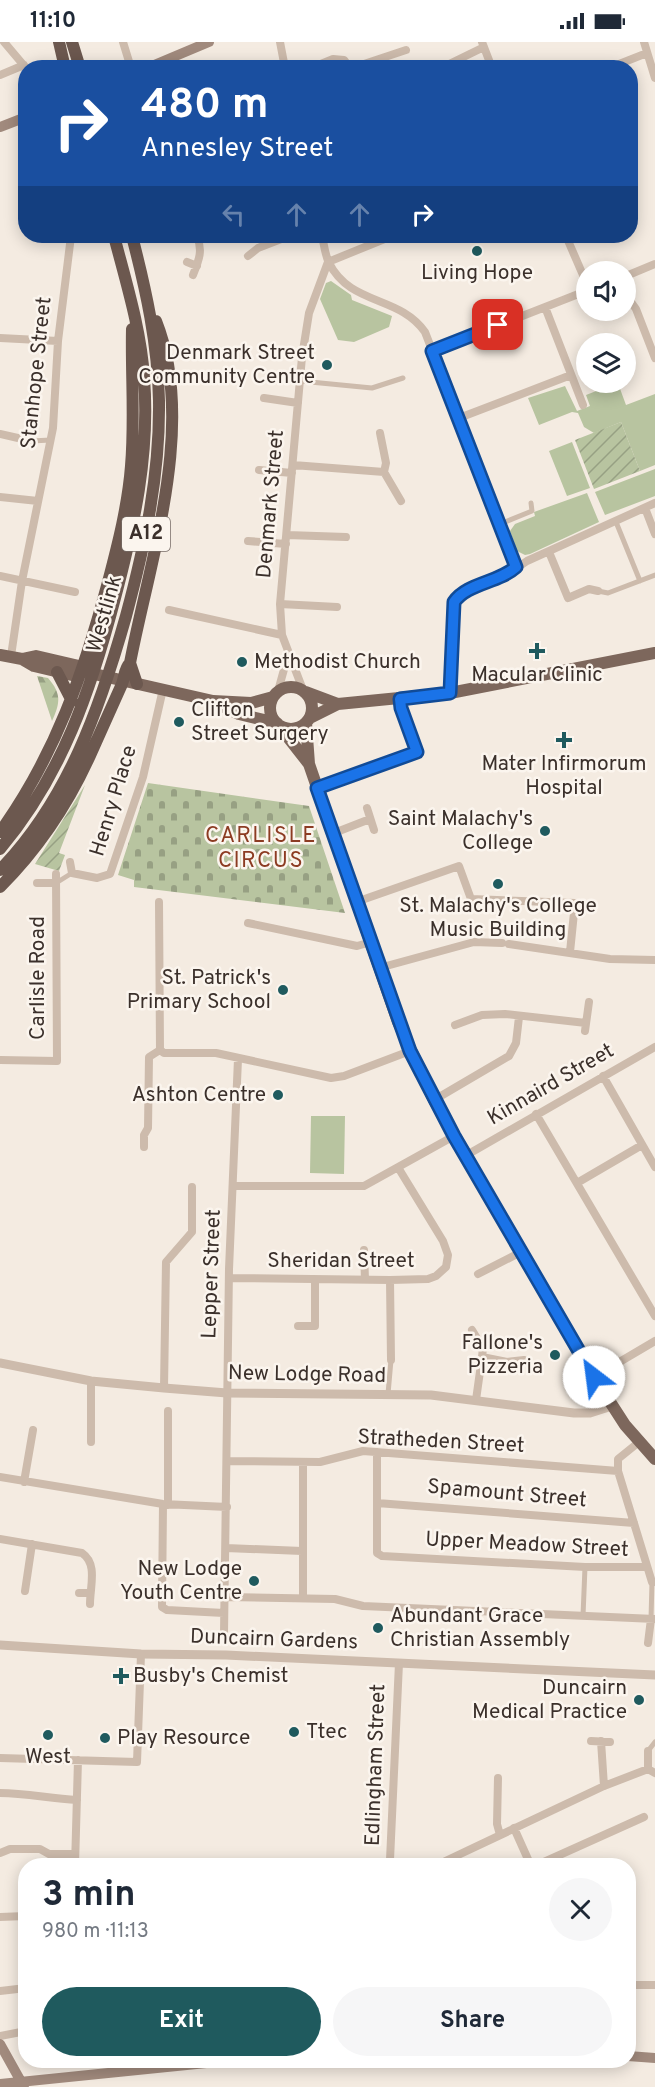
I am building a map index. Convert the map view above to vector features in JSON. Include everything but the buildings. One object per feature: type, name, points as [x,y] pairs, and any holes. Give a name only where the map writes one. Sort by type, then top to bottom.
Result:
[{"type":"highway","points":[[59,42],[63,60]]},
{"type":"highway","points":[[72,42],[78,60]]},
{"type":"highway","name":"Westlink","points":[[0,849],[45,787],[70,737],[99,657],[131,539],[143,468],[145,407],[141,347],[116,243]]},
{"type":"highway","name":"Westlink","points":[[0,870],[43,815],[78,754],[101,697],[138,572],[154,485],[158,449],[158,372],[151,308],[134,243]]},
{"type":"highway","points":[[137,684],[130,663],[143,596],[160,532],[169,467],[171,409],[168,361],[164,340],[151,308]]},
{"type":"highway","points":[[0,832],[40,771],[72,701],[115,554],[131,468],[134,426],[133,310]]},
{"type":"highway","points":[[0,887],[42,838],[67,799],[123,681],[125,668],[130,663]]},
{"type":"highway","points":[[57,672],[72,701]]},
{"type":"main road","points":[[166,60],[209,42]]},
{"type":"main road","points":[[0,127],[18,120]]},
{"type":"main road","points":[[213,701],[239,714],[296,728],[338,704],[450,693],[655,653]]},
{"type":"main road","points":[[11,656],[36,656],[79,666],[81,671],[213,701],[251,704],[291,687],[338,704]]},
{"type":"main road","points":[[11,656],[34,666],[57,672],[76,676],[81,671]]},
{"type":"main road","points":[[305,691],[312,707],[308,720],[309,764],[410,1051],[465,1156],[594,1377],[612,1406],[655,1459]]},
{"type":"main road","points":[[276,694],[270,710],[278,725],[309,764]]},
{"type":"main road","points":[[0,2044],[22,2084]]},
{"type":"main road","points":[[636,2057],[655,2058]]},
{"type":"main road","points":[[0,2084],[22,2084],[133,2068]]},
{"type":"street","points":[[4,42],[20,60]]},
{"type":"street","points":[[123,42],[129,60]]},
{"type":"street","points":[[280,42],[283,60]]},
{"type":"street","points":[[644,42],[655,78]]},
{"type":"street","points":[[456,60],[483,45],[489,60]]},
{"type":"street","points":[[375,60],[406,50]]},
{"type":"street","points":[[629,60],[647,53]]},
{"type":"street","points":[[0,75],[18,69]]},
{"type":"street","name":"Stanhope Street","points":[[11,656],[22,581],[51,440],[58,341],[70,243]]},
{"type":"street","points":[[193,275],[200,243]]},
{"type":"street","points":[[248,256],[258,248],[271,243]]},
{"type":"street","points":[[324,243],[328,262],[340,279],[359,294],[396,307],[416,320],[432,351],[516,567]]},
{"type":"street","points":[[328,262],[375,243]]},
{"type":"street","points":[[569,243],[577,261]]},
{"type":"street","points":[[187,262],[196,266]]},
{"type":"street","name":"Denmark Street","points":[[305,691],[282,635],[280,604],[302,357],[309,313],[328,262]]},
{"type":"street","points":[[636,272],[655,264]]},
{"type":"street","points":[[432,351],[576,295]]},
{"type":"street","points":[[545,307],[583,405]]},
{"type":"street","points":[[636,309],[655,358]]},
{"type":"street","points":[[0,338],[58,341]]},
{"type":"street","points":[[459,418],[572,375]]},
{"type":"street","points":[[300,381],[372,388],[403,378]]},
{"type":"street","points":[[264,398],[298,403]]},
{"type":"street","points":[[380,433],[386,463],[384,472],[401,501]]},
{"type":"street","points":[[0,434],[32,441],[51,440]]},
{"type":"street","points":[[259,470],[384,472]]},
{"type":"street","points":[[0,497],[38,501]]},
{"type":"street","points":[[500,524],[532,512],[531,503]]},
{"type":"street","points":[[450,693],[454,602],[459,594],[508,574],[516,567],[655,503]]},
{"type":"street","points":[[645,508],[655,534]]},
{"type":"street","points":[[616,522],[640,581]]},
{"type":"street","points":[[248,541],[346,537]]},
{"type":"street","points":[[549,552],[568,598],[589,589],[608,593],[655,574]]},
{"type":"street","points":[[0,576],[75,592]]},
{"type":"street","points":[[280,604],[337,607]]},
{"type":"street","points":[[169,610],[282,635]]},
{"type":"street","points":[[276,694],[288,653]]},
{"type":"street","name":"Henry Place","points":[[70,862],[72,873],[97,878],[110,874],[143,777],[163,689]]},
{"type":"street","points":[[317,788],[417,752],[400,699]]},
{"type":"street","points":[[367,808],[374,830]]},
{"type":"street","points":[[334,833],[370,819]]},
{"type":"street","points":[[356,902],[459,866],[471,898],[575,903],[570,952]]},
{"type":"street","points":[[37,883],[56,883],[72,873]]},
{"type":"street","name":"Carlisle Road","points":[[0,1060],[57,1061],[56,874]]},
{"type":"street","points":[[159,902],[160,1050]]},
{"type":"street","points":[[248,923],[357,946],[370,942]]},
{"type":"street","points":[[380,968],[474,942],[506,943],[610,959],[655,960]]},
{"type":"street","points":[[455,1025],[482,1015],[505,1014],[585,1027],[590,1002]]},
{"type":"street","points":[[434,1100],[509,1056],[516,1044],[519,1017]]},
{"type":"street","name":"Kinnaird Street","points":[[465,1156],[655,1047]]},
{"type":"street","points":[[160,1050],[164,1053],[216,1053],[337,1078],[410,1051]]},
{"type":"street","points":[[144,1148],[144,1135],[148,1128],[149,1057],[160,1050]]},
{"type":"street","name":"Lepper Street","points":[[224,1634],[229,1278],[238,1059]]},
{"type":"street","points":[[603,1076],[655,1167]]},
{"type":"street","points":[[536,1114],[655,1316]]},
{"type":"street","points":[[233,1186],[364,1186],[399,1169],[454,1136]]},
{"type":"street","points":[[577,1183],[642,1145]]},
{"type":"street","name":"Sheridan Street","points":[[229,1278],[315,1281],[428,1279],[446,1267],[448,1255],[399,1169]]},
{"type":"street","points":[[164,1388],[166,1262],[192,1232],[192,1187]]},
{"type":"street","points":[[364,1250],[365,1280]]},
{"type":"street","points":[[478,1275],[521,1252]]},
{"type":"street","points":[[388,1394],[391,1360],[390,1280]]},
{"type":"street","points":[[298,1326],[315,1326],[315,1281]]},
{"type":"street","points":[[472,1330],[483,1348],[476,1400]]},
{"type":"street","points":[[594,1377],[655,1341]]},
{"type":"street","points":[[482,1357],[507,1362],[524,1360]]},
{"type":"street","name":"New Lodge Road","points":[[0,1363],[91,1381],[227,1393],[388,1394],[476,1400],[574,1413],[590,1413],[612,1406]]},
{"type":"street","points":[[91,1381],[91,1442]]},
{"type":"street","points":[[168,1411],[162,1607],[167,1610],[224,1613]]},
{"type":"street","points":[[24,1482],[33,1430]]},
{"type":"street","points":[[639,1442],[618,1459],[618,1471],[645,1567],[654,1582],[653,1619],[648,1643]]},
{"type":"street","points":[[377,1452],[377,1503]]},
{"type":"street","name":"Stratheden Street","points":[[227,1461],[321,1462],[353,1453],[377,1452],[618,1471]]},
{"type":"street","points":[[303,1461],[303,1598]]},
{"type":"street","points":[[0,1478],[166,1505],[227,1507]]},
{"type":"street","name":"Spamount Street","points":[[377,1503],[634,1523]]},
{"type":"street","name":"Upper Meadow Street","points":[[377,1503],[377,1553],[407,1557],[585,1567],[645,1567]]},
{"type":"street","points":[[0,1539],[82,1553],[88,1557],[93,1565],[90,1604]]},
{"type":"street","points":[[25,1591],[32,1544]]},
{"type":"street","points":[[226,1548],[303,1551]]},
{"type":"street","points":[[583,1616],[585,1567]]},
{"type":"street","points":[[79,1593],[90,1593]]},
{"type":"street","points":[[224,1597],[335,1599],[363,1606],[653,1619]]},
{"type":"street","name":"Duncairn Gardens","points":[[0,1645],[141,1654],[655,1675]]},
{"type":"street","points":[[0,1758],[138,1762],[141,1654]]},
{"type":"street","name":"Edlingham Street","points":[[390,1858],[399,1663]]},
{"type":"street","points":[[591,1740],[610,1742]]},
{"type":"street","points":[[601,1741],[604,1786]]},
{"type":"street","points":[[451,1858],[604,1786],[652,1771],[648,1751],[655,1742]]},
{"type":"street","points":[[75,1858],[78,1760]]},
{"type":"street","points":[[498,1778],[497,1824],[500,1834]]},
{"type":"street","points":[[0,1792],[39,1794],[47,1799],[77,1800]]},
{"type":"street","points":[[551,1858],[644,1817]]},
{"type":"street","points":[[514,1828],[529,1858]]},
{"type":"street","points":[[0,1852],[10,1849],[40,1849],[49,1854],[75,1854]]},
{"type":"street","points":[[0,1917],[18,1916]]},
{"type":"street","points":[[636,1984],[655,1985]]},
{"type":"street","points":[[0,1991],[18,1989]]},
{"type":"street","points":[[0,2036],[18,2033]]},
{"type":"green space","points":[[331,281],[351,295],[352,300],[392,316],[389,327],[354,342],[338,340],[320,299],[326,283]]},
{"type":"green space","points":[[565,386],[577,411],[590,406],[586,395],[622,393],[626,405],[655,394],[655,465],[640,471],[621,422],[594,433],[584,427],[578,413],[572,412],[539,425],[528,398]]},
{"type":"green space","points":[[621,422],[640,471],[594,489],[575,440]]},
{"type":"green space","points":[[572,442],[590,488],[567,496],[549,451]]},
{"type":"green space","points":[[655,469],[655,496],[605,515],[595,492]]},
{"type":"green space","points":[[587,493],[599,522],[530,554],[525,555],[517,551],[510,531],[515,524],[535,516],[534,512]]},
{"type":"green space","points":[[37,676],[48,678],[58,694],[57,709],[52,721]]},
{"type":"green space","points":[[148,783],[309,806],[345,913],[134,887],[134,880],[118,875]]},
{"type":"green space","points":[[85,785],[59,853],[65,855],[59,871],[35,864]]},
{"type":"green space","points":[[311,1116],[345,1116],[344,1174],[310,1173]]},
{"type":"place","name":"Living Hope","points":[[477,251]]},
{"type":"place","name":"Denmark Street Community Centre","points":[[327,365]]},
{"type":"place","name":"Macular Clinic","points":[[537,651]]},
{"type":"place","name":"Methodist Church","points":[[242,662]]},
{"type":"place","name":"Clifton Street Surgery","points":[[179,722]]},
{"type":"place","name":"Mater Infirmorum Hospital","points":[[564,740]]},
{"type":"place","name":"Saint Malachy's College","points":[[545,831]]},
{"type":"place","name":"St. Malachy's College Music Building","points":[[498,884]]},
{"type":"place","name":"St. Patrick's Primary School","points":[[283,990]]},
{"type":"place","name":"Ashton Centre","points":[[278,1095]]},
{"type":"place","name":"Fallone's Pizzeria","points":[[555,1355]]},
{"type":"place","name":"New Lodge Youth Centre","points":[[254,1581]]},
{"type":"place","name":"Abundant Grace Christian Assembly","points":[[378,1628]]},
{"type":"place","name":"Busby's Chemist","points":[[121,1676]]},
{"type":"place","name":"Duncairn Medical Practice","points":[[639,1700]]},
{"type":"place","name":"Ttec","points":[[294,1732]]},
{"type":"place","name":"West","points":[[48,1735]]},
{"type":"place","name":"Play Resource","points":[[105,1738]]},
{"type":"district","name":"CARLISLE CIRCUS","points":[[261,848]]},
{"type":"route","points":[[498,325],[432,351],[516,567],[508,574],[459,594],[454,602],[450,693],[400,699],[417,752],[317,788],[410,1051],[454,1136],[594,1377]]}]
